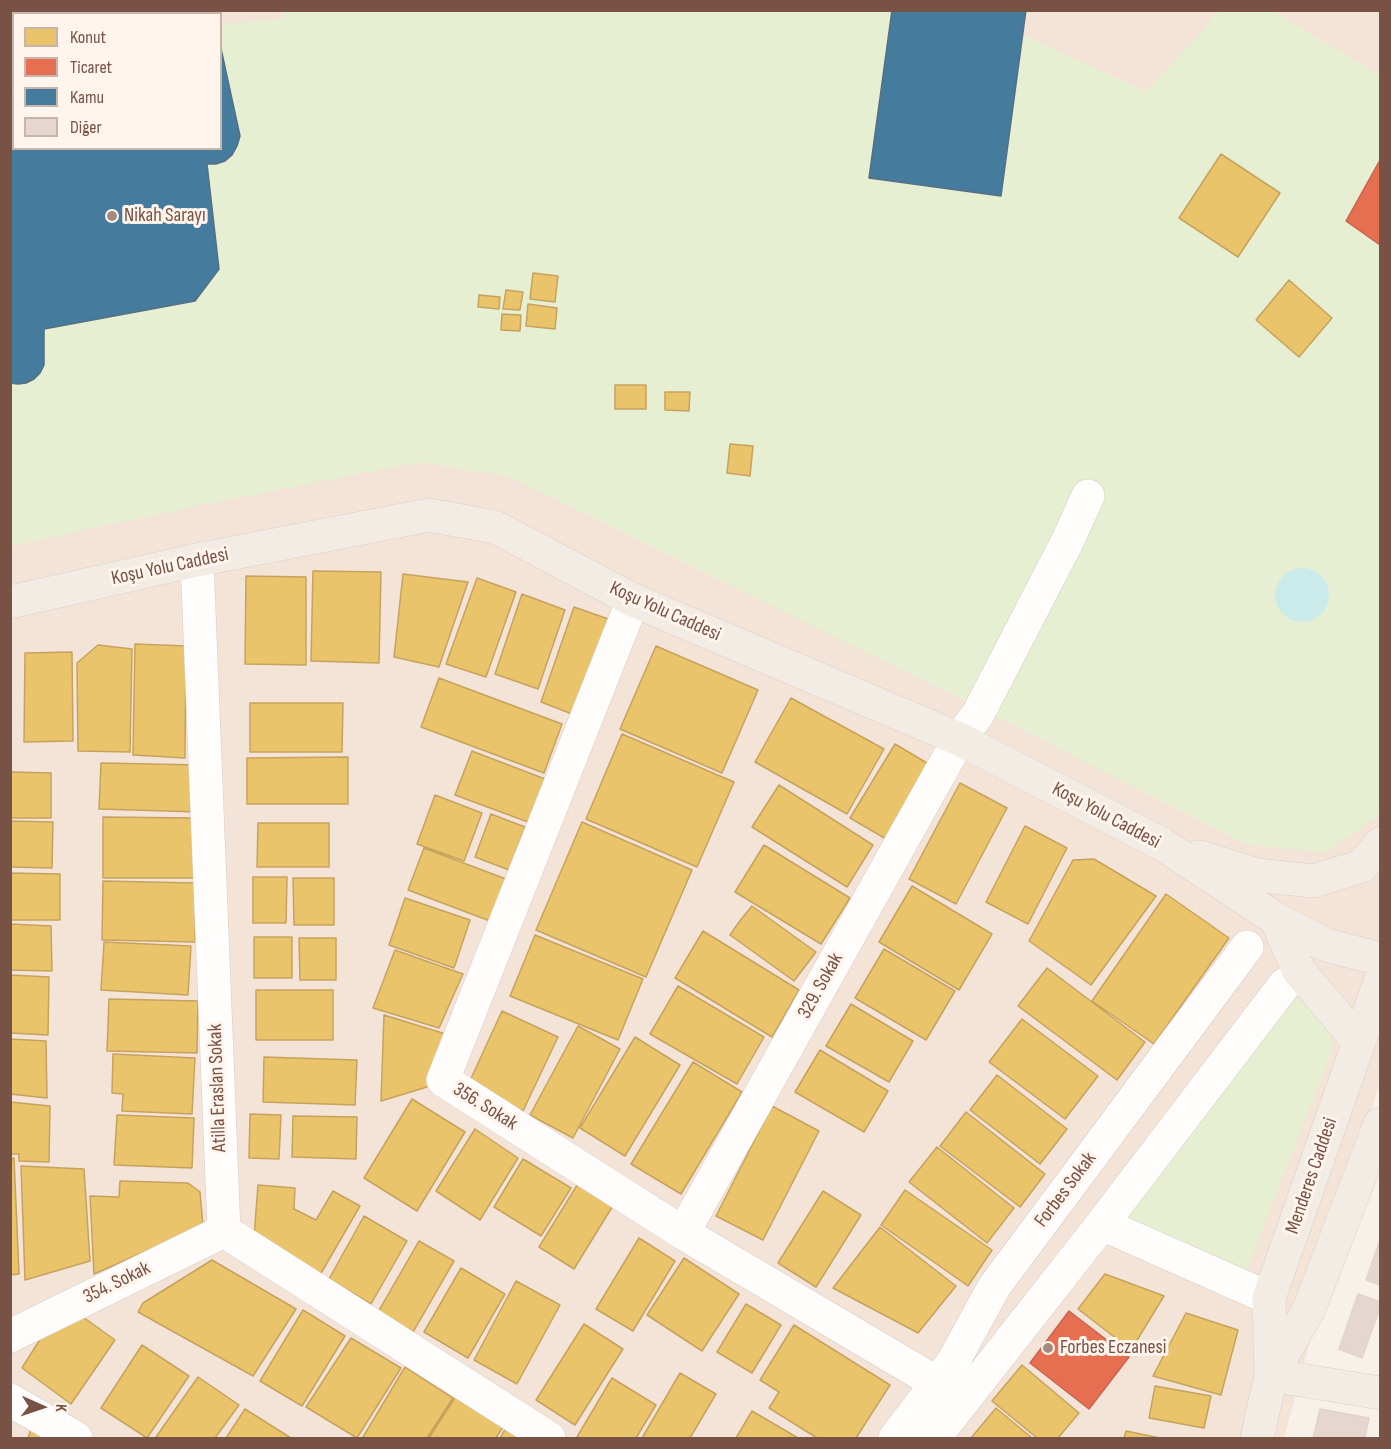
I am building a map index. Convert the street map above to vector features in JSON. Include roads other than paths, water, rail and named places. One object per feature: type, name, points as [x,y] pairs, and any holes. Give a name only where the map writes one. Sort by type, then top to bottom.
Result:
[{"type":"main road","name":"Koşu Yolu Caddesi","points":[[10,602],[197,560],[429,515],[495,527],[633,600],[959,739],[1162,844],[1276,920],[1326,945],[1380,959]]},
{"type":"main road","points":[[1162,844],[1257,875],[1313,881],[1362,866],[1380,844]]},
{"type":"main road","points":[[1276,920],[1299,971],[1359,1042]]},
{"type":"main road","name":"Menderes Caddesi","points":[[1257,1438],[1271,1375],[1269,1299],[1380,982]]},
{"type":"main road","name":"Menderes Caddesi","points":[[1271,1375],[1309,1309],[1380,1124]]},
{"type":"main road","points":[[1271,1375],[1380,1393]]},
{"type":"street","name":"329. Sokak","points":[[683,1233],[959,739],[978,714],[1068,540],[1088,496]]},
{"type":"street","name":"Atilla Eraslan Sokak","points":[[197,560],[224,1231]]},
{"type":"street","name":"356. Sokak","points":[[633,600],[443,1080],[683,1233],[937,1383]]},
{"type":"street","name":"Forbes Sokak","points":[[895,1438],[953,1362],[994,1287],[1247,947]]},
{"type":"street","points":[[934,1438],[1102,1224],[1285,984]]},
{"type":"street","points":[[1102,1224],[1269,1299]]},
{"type":"street","name":"354. Sokak","points":[[10,1335],[224,1231]]},
{"type":"street","points":[[224,1231],[549,1438]]},
{"type":"street","points":[[10,1400],[76,1438]]},
{"type":"water","points":[[1302,568],[1312,570],[1321,576],[1327,585],[1329,595],[1327,605],[1321,614],[1312,620],[1302,622],[1292,620],[1283,614],[1277,605],[1275,595],[1277,585],[1283,576],[1292,570]]},
{"type":"place","name":"Nikah Sarayı","points":[[112,216]]},
{"type":"place","name":"Forbes Eczanesi","points":[[1048,1348]]}]
